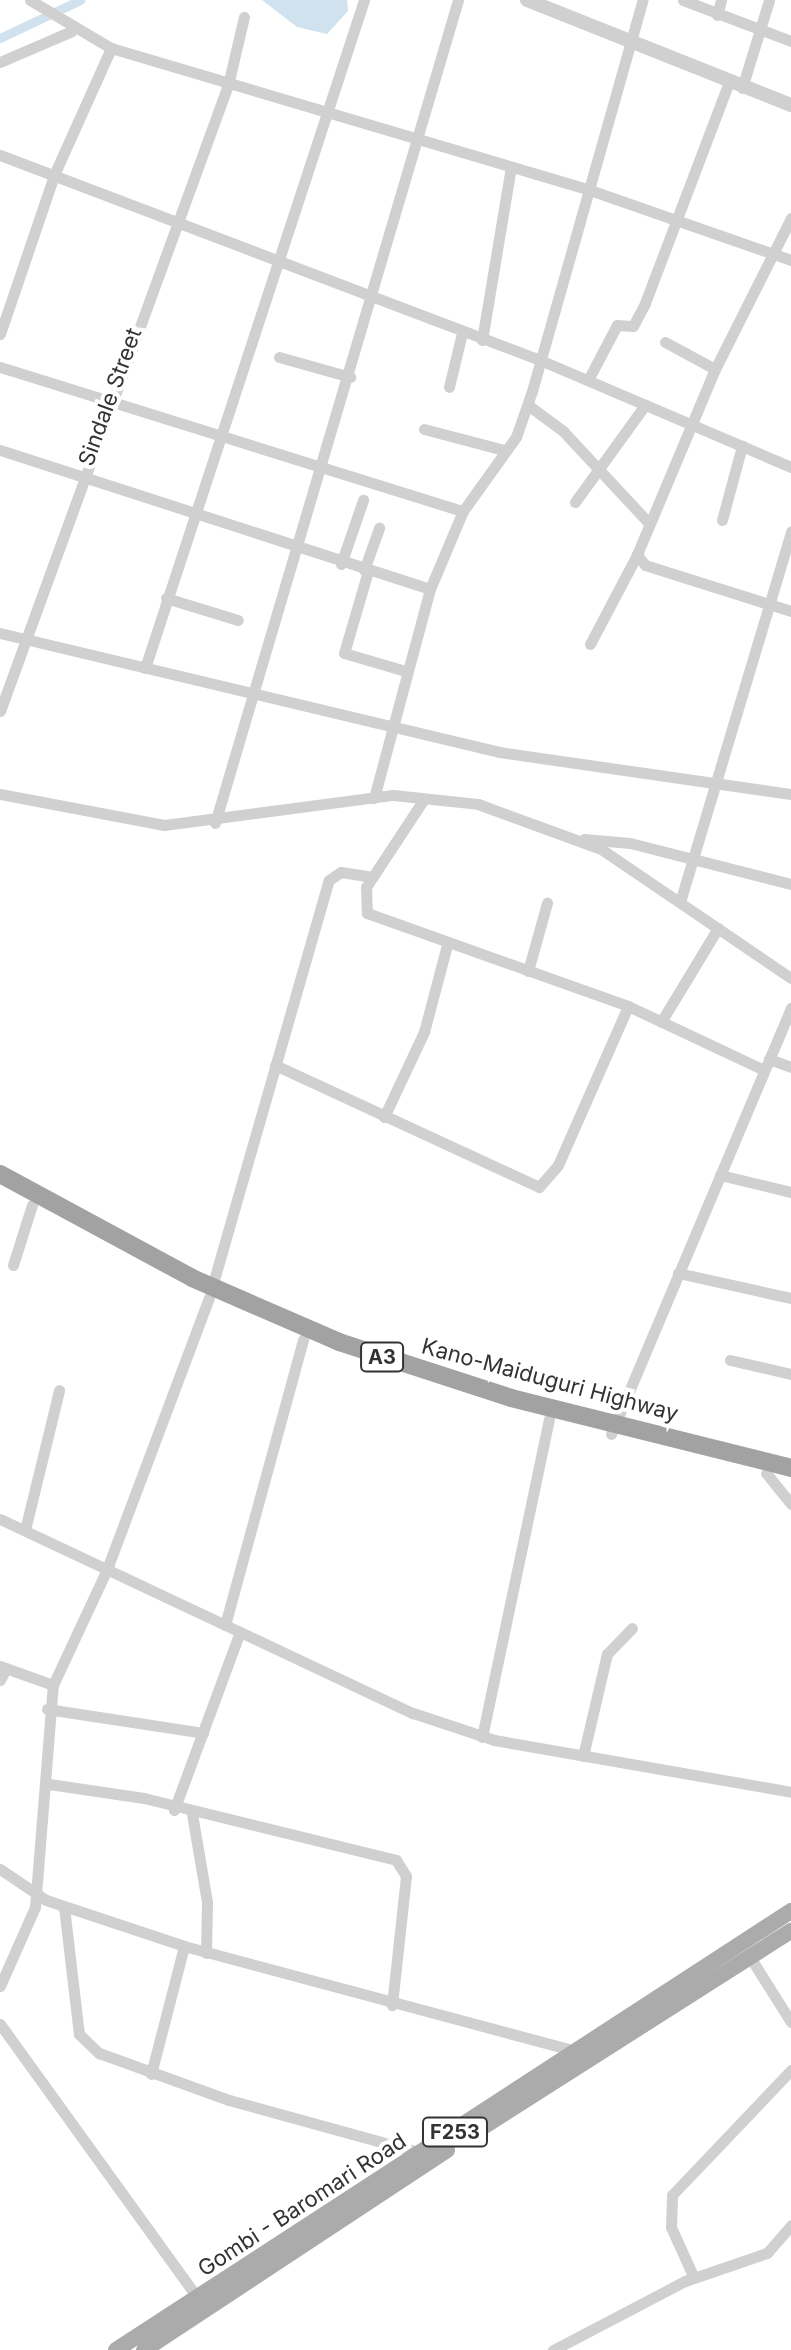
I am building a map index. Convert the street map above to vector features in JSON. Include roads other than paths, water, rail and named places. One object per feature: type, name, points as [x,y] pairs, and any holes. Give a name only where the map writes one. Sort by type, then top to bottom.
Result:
[{"type":"highway","name":"Kano-Maiduguri Highway","points":[[0,1174],[210,1292],[405,1365],[791,1479]]},
{"type":"highway","name":"Kano-Maiduguri Highway","points":[[0,1187],[303,1339],[549,1419],[612,1428],[791,1468]]},
{"type":"main road","name":"Gombi - Baromari Road","points":[[144,2350],[791,1911]]},
{"type":"main road","name":"Gombi - Baromari Road","points":[[116,2350],[422,2153],[459,2136],[791,1931]]},
{"type":"street","points":[[145,668],[364,0]]},
{"type":"street","points":[[215,823],[324,468],[458,0]]},
{"type":"street","points":[[527,0],[628,44],[791,105]]},
{"type":"street","points":[[374,798],[389,726],[430,589],[463,511],[504,450],[528,405],[628,44],[643,0]]},
{"type":"street","points":[[683,0],[791,41]]},
{"type":"street","points":[[717,15],[721,0]]},
{"type":"street","points":[[588,380],[617,325],[633,326],[760,31],[769,0]]},
{"type":"street","points":[[34,3],[72,31],[111,48],[587,189],[791,260]]},
{"type":"street","name":"Sindale Street","points":[[0,711],[79,480],[228,85],[244,17]]},
{"type":"street","points":[[0,62],[72,31]]},
{"type":"street","points":[[0,334],[54,175],[111,48]]},
{"type":"street","points":[[0,155],[175,221],[371,302],[540,360],[791,467]]},
{"type":"street","points":[[482,340],[511,167]]},
{"type":"street","points":[[590,644],[637,555],[648,522],[715,369],[775,256],[791,218]]},
{"type":"street","points":[[449,387],[462,333]]},
{"type":"street","points":[[665,342],[715,369]]},
{"type":"street","points":[[279,357],[350,377]]},
{"type":"street","points":[[0,367],[463,511]]},
{"type":"street","points":[[528,405],[600,471],[648,522]]},
{"type":"street","points":[[575,502],[645,405]]},
{"type":"street","points":[[424,429],[504,450]]},
{"type":"street","points":[[722,520],[742,446]]},
{"type":"street","points":[[0,450],[192,517],[430,589]]},
{"type":"street","points":[[341,564],[363,500]]},
{"type":"street","points":[[379,528],[344,653],[405,671]]},
{"type":"street","points":[[680,902],[791,531]]},
{"type":"street","points":[[637,555],[645,565],[791,611]]},
{"type":"street","points":[[166,598],[238,620]]},
{"type":"street","points":[[0,633],[499,752],[791,794]]},
{"type":"street","points":[[0,794],[88,816],[164,825],[215,823],[374,798],[478,804],[579,839],[680,902],[791,978]]},
{"type":"street","points":[[424,799],[363,895],[367,913],[447,945],[628,1006],[766,1065],[791,1067]]},
{"type":"street","points":[[579,839],[611,839],[791,884]]},
{"type":"street","points":[[0,1986],[38,1888],[49,1784],[47,1709],[53,1685],[107,1569],[210,1292],[329,880],[341,872],[373,877]]},
{"type":"street","points":[[528,971],[547,903]]},
{"type":"street","points":[[661,1022],[718,928]]},
{"type":"street","points":[[384,1117],[424,1032],[447,945]]},
{"type":"street","points":[[275,1065],[539,1187],[558,1165],[628,1006]]},
{"type":"street","points":[[612,1428],[791,1007]]},
{"type":"street","points":[[720,1175],[791,1192]]},
{"type":"street","points":[[13,1265],[32,1205]]},
{"type":"street","points":[[678,1273],[791,1298]]},
{"type":"street","points":[[225,1625],[303,1339]]},
{"type":"street","points":[[730,1360],[791,1374]]},
{"type":"street","points":[[25,1530],[59,1390]]},
{"type":"street","points":[[482,1737],[549,1419]]},
{"type":"street","points":[[766,1473],[791,1504]]},
{"type":"street","points":[[0,1519],[413,1713],[482,1737],[791,1792]]},
{"type":"street","points":[[583,1756],[607,1654],[632,1628]]},
{"type":"street","points":[[174,1810],[240,1632]]},
{"type":"street","points":[[0,1680],[3,1667],[53,1685]]},
{"type":"street","points":[[47,1709],[203,1733]]},
{"type":"street","points":[[49,1784],[144,1798],[174,1810],[396,1860],[406,1876],[392,2005]]},
{"type":"street","points":[[192,1814],[207,1902],[206,1953]]},
{"type":"street","points":[[0,1869],[38,1888],[64,1907],[206,1953],[392,2005],[579,2052]]},
{"type":"street","points":[[64,1907],[79,2034],[99,2053],[151,2074],[422,2153]]},
{"type":"street","points":[[151,2074],[184,1946]]},
{"type":"street","points":[[750,1957],[791,2022]]},
{"type":"street","points":[[0,2024],[198,2299]]},
{"type":"street","points":[[694,2278],[671,2227],[672,2195],[791,2070]]},
{"type":"street","points":[[553,2350],[584,2328],[694,2278],[767,2253],[791,2225]]},
{"type":"water","points":[[262,0],[347,0],[348,11],[327,34],[297,27]]},
{"type":"waterway","points":[[0,38],[80,0]]}]
